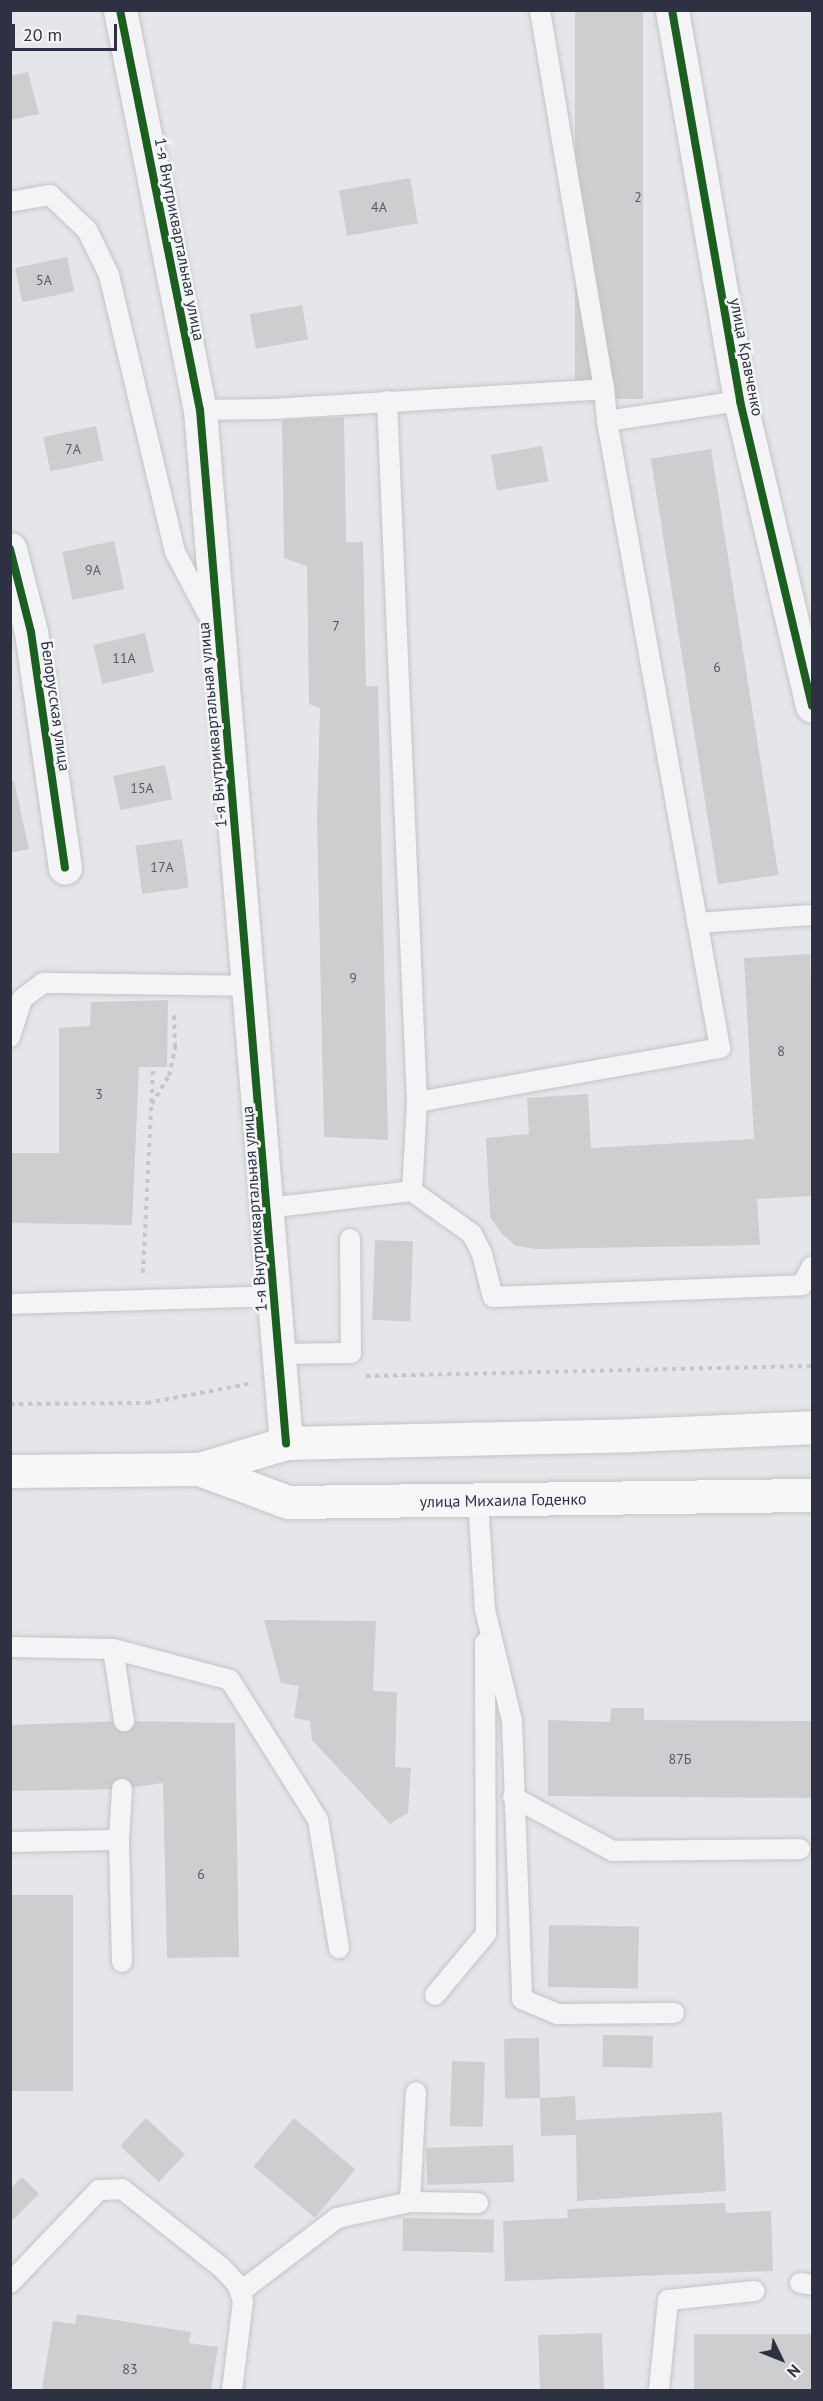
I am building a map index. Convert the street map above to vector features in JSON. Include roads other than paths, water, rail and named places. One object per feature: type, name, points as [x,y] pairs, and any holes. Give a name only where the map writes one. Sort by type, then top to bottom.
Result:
[{"type":"main road","name":"улица Михаила Годенко","points":[[10,1471],[199,1469],[286,1443],[632,1435],[813,1427]]},
{"type":"main road","name":"улица Михаила Годенко","points":[[199,1469],[288,1502],[813,1495]]},
{"type":"street","name":"1-я Внутриквартальная улица","points":[[120,10],[200,410],[286,1443]]},
{"type":"street","name":"улица Кравченко","points":[[672,10],[740,401],[813,706]]},
{"type":"street","name":"Белорусская улица","points":[[10,549],[31,632],[65,868]]},
{"type":"lane","points":[[417,1101],[720,1048],[607,421],[604,389],[540,10]]},
{"type":"lane","points":[[10,202],[50,195],[87,230],[109,275],[175,552],[217,632]]},
{"type":"lane","points":[[200,410],[272,409],[604,389]]},
{"type":"lane","points":[[387,401],[417,1101],[412,1191]]},
{"type":"lane","points":[[607,421],[740,401]]},
{"type":"lane","points":[[697,923],[813,915]]},
{"type":"lane","points":[[10,1037],[22,999],[43,983],[249,986]]},
{"type":"lane","points":[[268,1208],[412,1191],[472,1233],[482,1254],[493,1297],[802,1285],[813,1266]]},
{"type":"lane","points":[[279,1366],[351,1353],[350,1239]]},
{"type":"lane","points":[[10,1304],[274,1296]]},
{"type":"lane","points":[[435,1995],[486,1934],[485,1610],[477,1500]]},
{"type":"lane","points":[[485,1610],[512,1721],[522,1999],[558,2014],[674,2013]]},
{"type":"lane","points":[[10,1647],[113,1649],[230,1680],[318,1820],[339,1948]]},
{"type":"lane","points":[[113,1649],[124,1721]]},
{"type":"lane","points":[[122,1789],[119,1840],[122,1962]]},
{"type":"lane","points":[[513,1797],[613,1851],[800,1849]]},
{"type":"lane","points":[[10,1842],[119,1840]]},
{"type":"lane","points":[[410,2202],[416,2092]]},
{"type":"lane","points":[[10,2283],[99,2190],[122,2189],[222,2268],[238,2285],[243,2301],[232,2391]]},
{"type":"lane","points":[[240,2292],[337,2218],[410,2202],[478,2203]]},
{"type":"lane","points":[[660,2391],[668,2300],[755,2291]]}]
